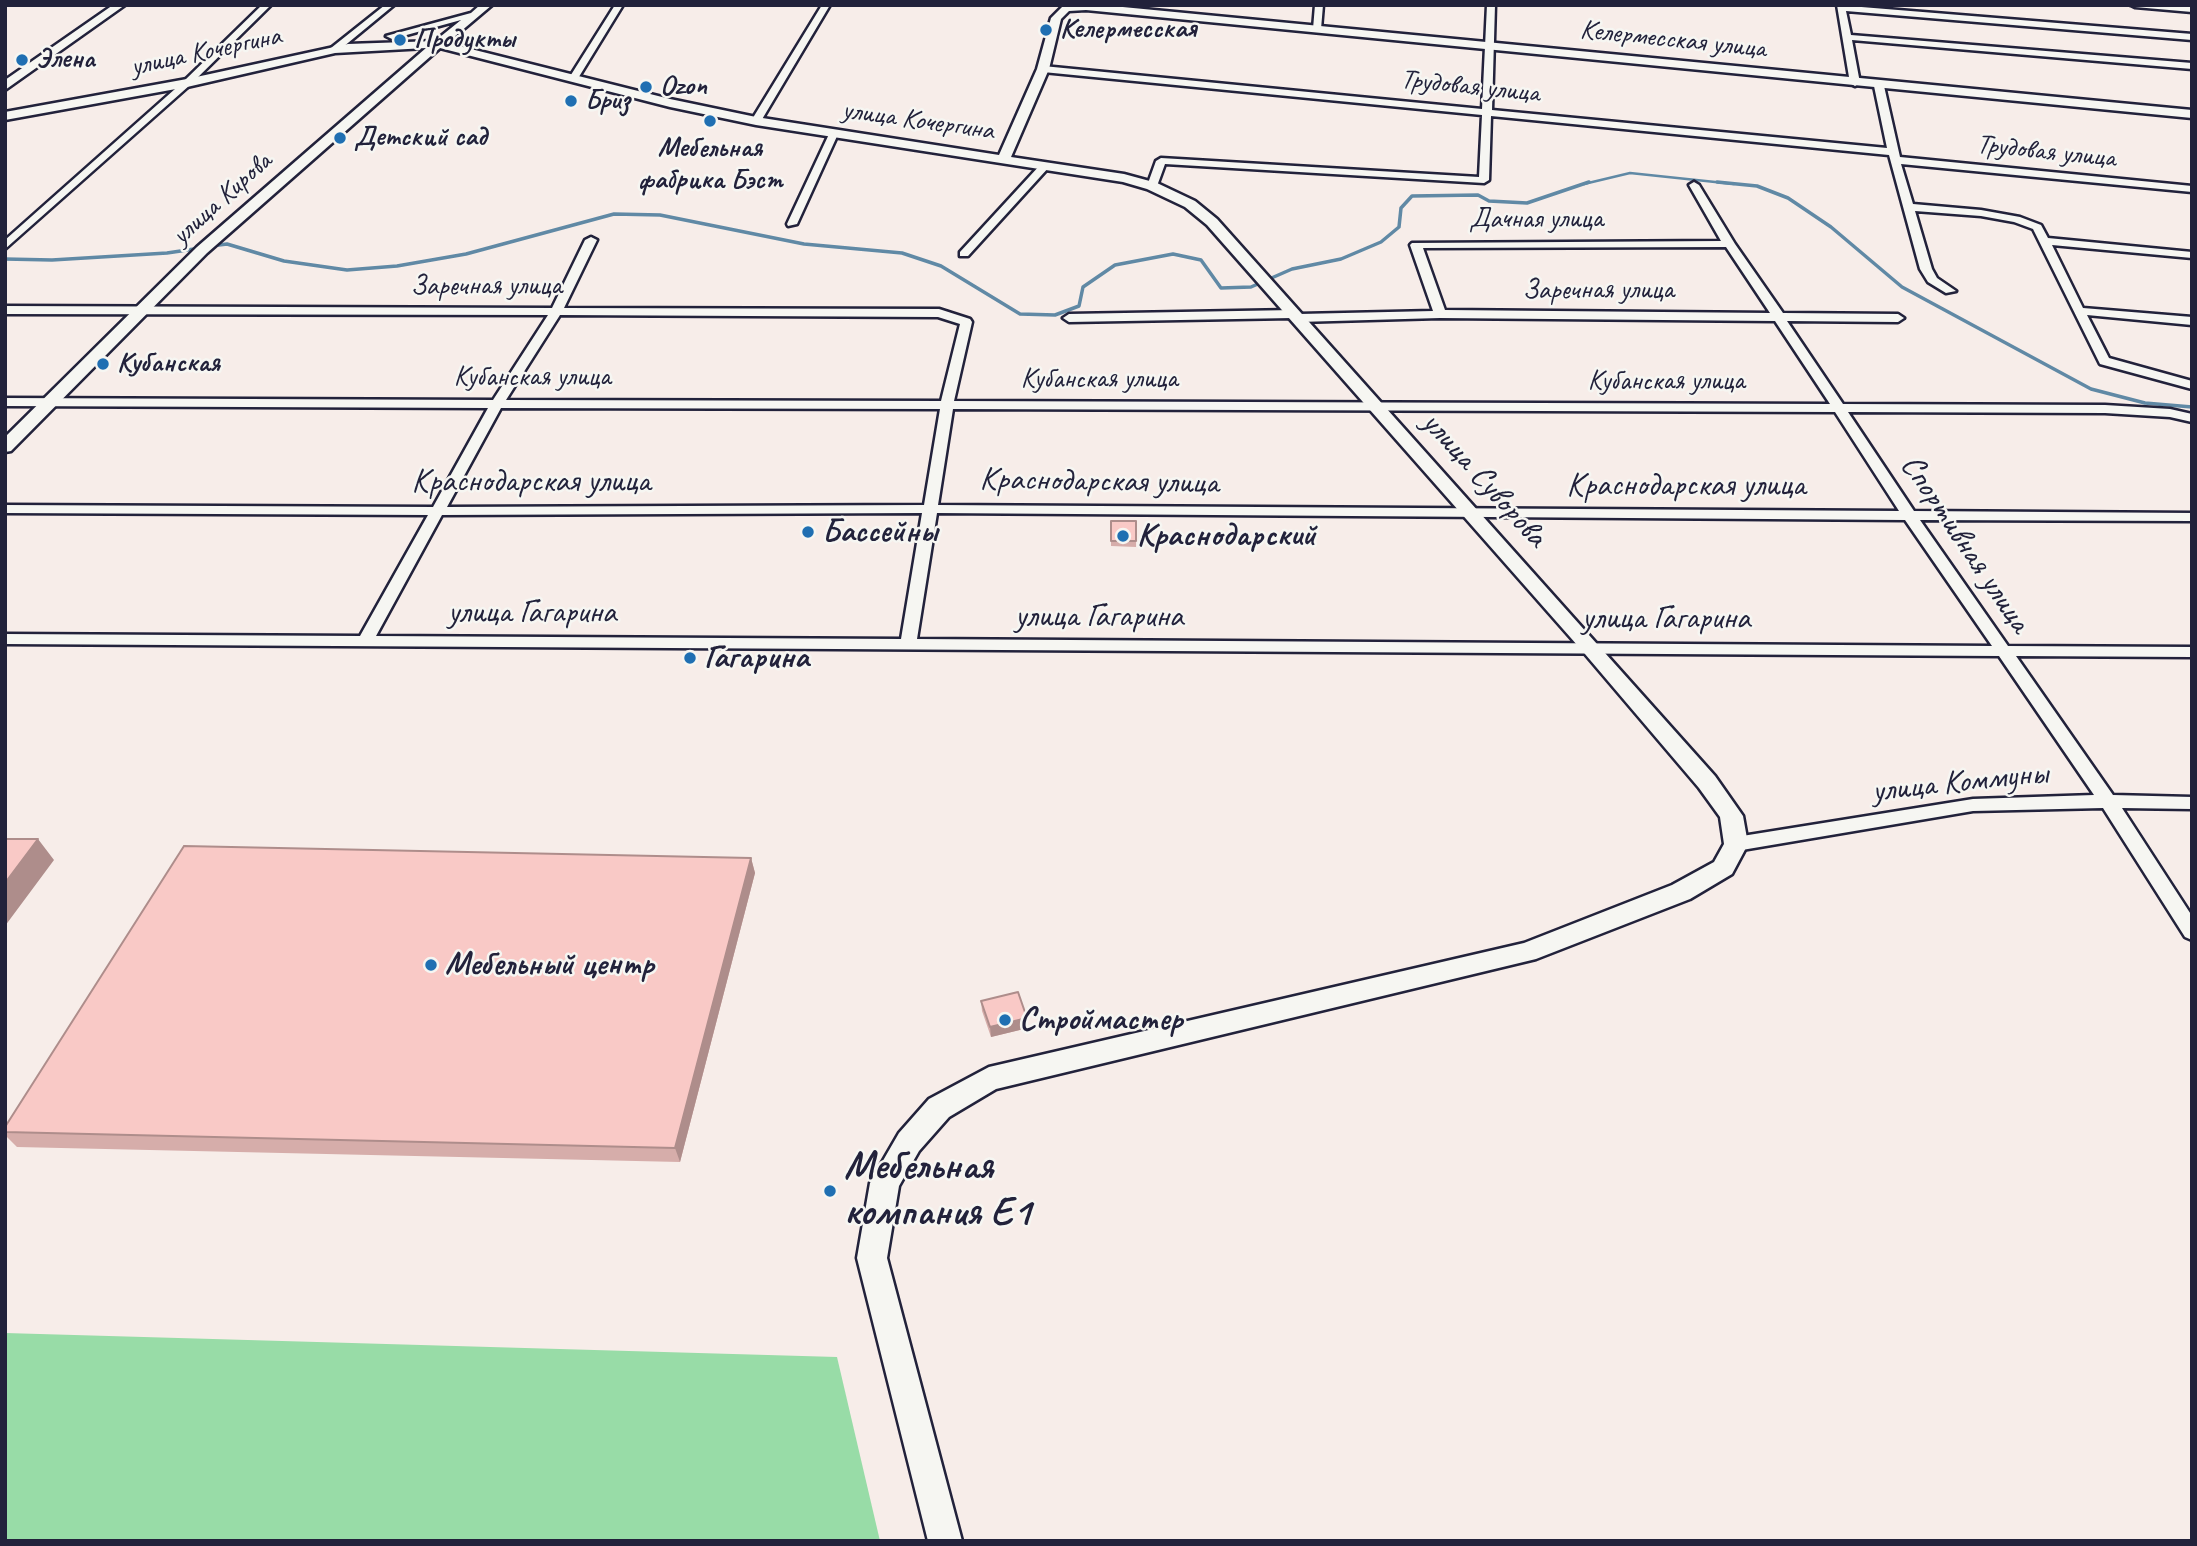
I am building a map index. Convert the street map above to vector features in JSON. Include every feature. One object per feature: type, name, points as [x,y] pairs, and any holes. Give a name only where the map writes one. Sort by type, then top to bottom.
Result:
[{"type":"street","points":[[5,86],[120,5]]},
{"type":"street","points":[[5,246],[187,83],[267,5]]},
{"type":"street","points":[[334,50],[390,5]]},
{"type":"street","points":[[574,78],[619,5]]},
{"type":"street","points":[[756,121],[826,5]]},
{"type":"street","points":[[1317,29],[1319,5]]},
{"type":"street","points":[[1153,186],[1161,161],[1484,180],[1487,46],[1491,5]]},
{"type":"street","points":[[2135,5],[2192,10]]},
{"type":"street","points":[[1856,83],[1841,6],[2192,37]]},
{"type":"street","points":[[1003,159],[1012,144],[1043,69],[1056,18],[1065,7]]},
{"type":"street","name":"Келермесская улица","points":[[1065,7],[2192,114]]},
{"type":"street","name":"улица Кочергина","points":[[5,116],[187,83],[334,50],[483,8]]},
{"type":"street","name":"улица Кирова","points":[[5,447],[208,245],[438,44],[483,8]]},
{"type":"street","points":[[1846,37],[2192,66]]},
{"type":"street","name":"улица Кочергина","points":[[334,50],[438,44],[756,121],[1003,159],[1153,186]]},
{"type":"street","name":"Трудовая улица","points":[[1043,69],[1487,111],[2192,189]]},
{"type":"street","points":[[1879,86],[1907,207],[1926,269],[1933,280],[1950,291]]},
{"type":"street","points":[[792,224],[832,134]]},
{"type":"street","points":[[964,254],[1045,166]]},
{"type":"street","name":"Спортивная улица","points":[[1694,185],[1729,244],[1908,513],[2108,801],[2192,932]]},
{"type":"street","name":"улица Суворова","points":[[1153,186],[1190,204],[1212,222],[1275,291],[1707,782],[1731,816],[1736,844]]},
{"type":"street","points":[[1907,207],[2016,219],[2037,227],[2104,361],[2192,385]]},
{"type":"street","points":[[365,641],[498,402],[556,312],[591,240]]},
{"type":"street","points":[[2045,242],[2192,255]]},
{"type":"street","name":"Дачная улица","points":[[1440,314],[1416,245],[1729,244]]},
{"type":"street","name":"Заречная улица","points":[[5,310],[939,313],[966,323],[947,404]]},
{"type":"street","points":[[2077,311],[2192,321]]},
{"type":"street","name":"Заречная улица","points":[[1069,318],[1440,314],[1898,318]]},
{"type":"street","name":"Кубанская улица","points":[[5,402],[1839,407],[2105,409],[2171,413],[2192,418]]},
{"type":"street","points":[[908,646],[947,404]]},
{"type":"street","name":"Краснодарская улица","points":[[5,509],[930,509],[1471,514],[1908,513],[2192,517]]},
{"type":"street","name":"улица Гагарина","points":[[5,639],[2192,652]]},
{"type":"street","name":"улица Коммуны","points":[[1736,844],[1973,805],[2108,801],[2192,803]]},
{"type":"street","points":[[945,1541],[872,1258],[885,1183],[909,1142],[939,1108],[989,1079],[1527,952],[1681,892],[1723,869],[1736,844]]},
{"type":"green space","points":[[5,1333],[837,1357],[880,1541],[5,1541]]},
{"type":"building","name":"Краснодарский","points":[[1111,521],[1136,521],[1136,541],[1111,541]]},
{"type":"building","points":[[5,839],[38,839],[5,883]]},
{"type":"building","name":"Мебельный центр","points":[[184,846],[751,858],[675,1148],[5,1132],[5,1127]]},
{"type":"building","points":[[1018,992],[1027,1018],[990,1027],[981,1001]]},
{"type":"waterway","points":[[1584,184],[1630,173],[1734,184]]},
{"type":"waterway","points":[[211,246],[227,244],[284,261],[347,270],[397,266],[466,254],[614,214],[660,215],[804,244],[902,253],[941,266],[1020,314],[1055,315],[1079,306],[1083,287],[1115,265],[1173,254],[1201,260],[1221,288],[1251,287],[1292,269],[1341,259],[1381,242],[1399,227],[1401,208],[1412,196],[1478,195],[1489,201],[1527,203],[1589,182]]},
{"type":"waterway","points":[[1717,182],[1757,186],[1788,198],[1831,227],[1902,287],[2091,389],[2145,403],[2192,407]]},
{"type":"waterway","points":[[5,259],[52,260],[167,253],[201,248]]},
{"type":"place","name":"Келермесская","points":[[1046,30]]},
{"type":"place","name":"Продукты","points":[[400,40]]},
{"type":"place","name":"Элена","points":[[22,60]]},
{"type":"place","name":"Ozon","points":[[646,87]]},
{"type":"place","name":"Бриз","points":[[571,101]]},
{"type":"place","name":"Мебельная фабрика Бэст","points":[[710,121]]},
{"type":"place","name":"Детский сад","points":[[340,138]]},
{"type":"place","name":"Кубанская","points":[[103,364]]},
{"type":"place","name":"Бассейны","points":[[808,532]]},
{"type":"place","name":"Краснодарский","points":[[1123,536]]},
{"type":"place","name":"Гагарина","points":[[690,658]]},
{"type":"place","name":"Мебельный центр","points":[[431,965]]},
{"type":"place","name":"Строймастер","points":[[1005,1020]]},
{"type":"place","name":"Мебельная компания Е1","points":[[830,1191]]}]
